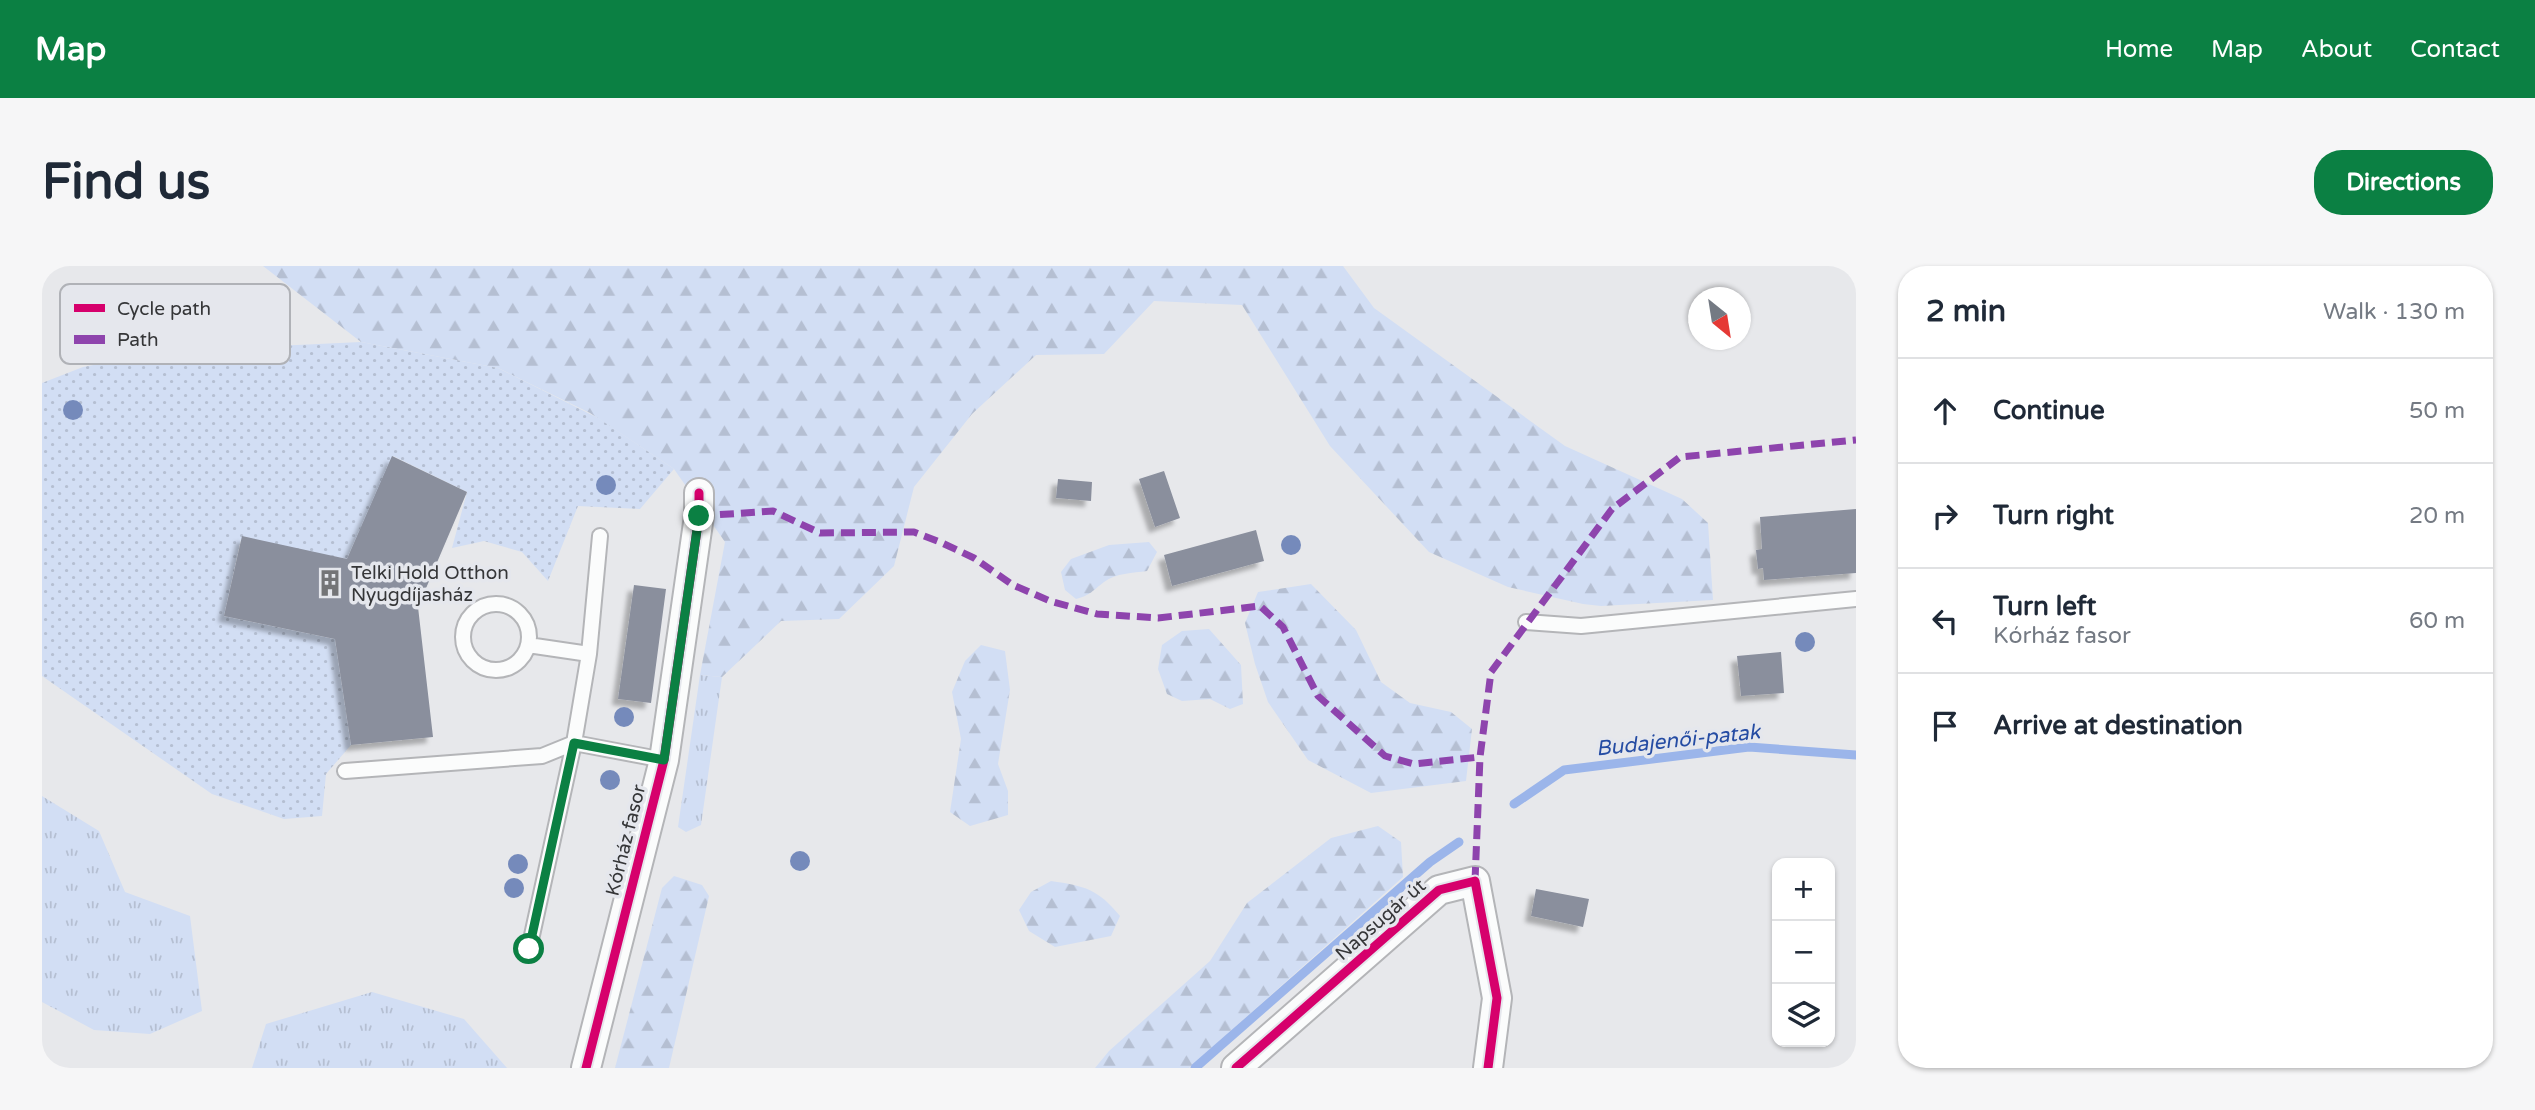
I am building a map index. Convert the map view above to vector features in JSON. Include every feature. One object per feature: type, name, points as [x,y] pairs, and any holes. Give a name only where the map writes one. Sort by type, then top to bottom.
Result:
[{"type":"street","name":"Kórház fasor","points":[[586,1068],[664,760],[699,516],[699,493]]},
{"type":"street","name":"Napsugár út","points":[[1236,1068],[1439,890],[1475,881],[1497,998],[1488,1068]]},
{"type":"lane","points":[[529,949],[574,743],[589,654],[600,536]]},
{"type":"lane","points":[[1526,622],[1581,626],[1856,599]]},
{"type":"lane","points":[[500,604],[511,607],[520,613],[526,623],[528,645],[524,654],[508,668],[486,668],[469,656],[463,636],[465,625],[479,609],[500,604]]},
{"type":"lane","points":[[528,645],[589,654]]},
{"type":"lane","points":[[345,771],[542,756],[574,743],[664,760]]},
{"type":"green space","points":[[263,266],[1343,266],[1374,308],[1565,446],[1682,499],[1708,523],[1713,600],[1601,606],[1583,604],[1508,587],[1429,552],[1330,446],[1242,305],[1154,301],[1104,354],[1036,355],[972,414],[914,487],[894,566],[839,619],[781,621],[722,677],[700,675],[725,542],[674,469],[590,413],[498,368],[361,342],[290,287],[290,284],[286,284]]},
{"type":"green space","points":[[361,342],[498,368],[598,418],[674,469],[640,509],[578,506],[548,581],[522,552],[484,541],[452,548],[467,492],[393,456],[347,559],[241,539],[224,616],[335,639],[351,745],[326,774],[322,816],[284,819],[212,794],[42,676],[42,383],[83,367],[99,364],[290,364],[290,345]]},
{"type":"green space","points":[[1149,542],[1157,552],[1147,571],[1114,577],[1076,599],[1065,590],[1061,572],[1071,559],[1109,545]]},
{"type":"green space","points":[[1311,584],[1356,630],[1381,682],[1410,703],[1451,712],[1472,729],[1466,781],[1371,793],[1308,760],[1268,702],[1245,623],[1258,592]]},
{"type":"green space","points":[[1209,629],[1241,665],[1243,704],[1230,709],[1210,699],[1182,701],[1167,694],[1158,669],[1162,645],[1182,631]]},
{"type":"green space","points":[[981,645],[1005,651],[1010,690],[998,764],[1008,791],[1008,815],[970,826],[950,812],[961,739],[952,692],[965,661]]},
{"type":"green space","points":[[700,675],[722,677],[701,825],[686,832],[678,827]]},
{"type":"green space","points":[[42,796],[99,831],[125,892],[190,916],[202,1011],[150,1034],[94,1030],[42,1002]]},
{"type":"green space","points":[[1378,826],[1401,842],[1403,877],[1189,1068],[1095,1068],[1109,1051],[1210,961],[1247,903],[1331,838]]},
{"type":"green space","points":[[674,876],[702,885],[709,896],[669,1068],[615,1068],[662,888]]},
{"type":"green space","points":[[1051,881],[1082,887],[1105,900],[1120,916],[1111,936],[1055,947],[1029,931],[1019,910],[1031,892]]},
{"type":"green space","points":[[372,992],[464,1019],[507,1068],[252,1068],[266,1024]]},
{"type":"building","name":"Telki Hold Otthon Nyugdíjasház","points":[[392,456],[467,492],[418,607],[433,737],[351,745],[335,639],[224,616],[242,536],[347,559]]},
{"type":"building","points":[[1164,471],[1180,518],[1155,527],[1139,479]]},
{"type":"building","points":[[1058,479],[1092,482],[1091,501],[1056,498]]},
{"type":"building","points":[[1856,509],[1856,573],[1764,580],[1763,568],[1758,569],[1756,550],[1762,549],[1760,517]]},
{"type":"building","points":[[1256,530],[1264,561],[1172,586],[1164,555]]},
{"type":"building","points":[[634,585],[666,589],[651,703],[618,699]]},
{"type":"building","points":[[1781,652],[1784,693],[1741,696],[1737,656]]},
{"type":"building","points":[[1536,889],[1589,899],[1583,927],[1531,916]]},
{"type":"waterway","name":"Budajenői-patak","points":[[1514,804],[1564,770],[1749,747],[1856,755]]},
{"type":"waterway","name":"Budajenői-patak","points":[[1195,1068],[1430,862],[1459,842]]},
{"type":"marked path","points":[[1475,881],[1480,757],[1491,672],[1612,509],[1680,457],[1856,440]]},
{"type":"marked path","points":[[699,516],[773,511],[820,533],[914,532],[974,558],[1013,585],[1050,601],[1097,614],[1158,618],[1260,606],[1283,627],[1318,696],[1385,756],[1414,764],[1480,757]]},
{"type":"cycle path","points":[[586,1068],[664,760],[699,516],[699,493]]},
{"type":"cycle path","points":[[1236,1068],[1439,890],[1475,881],[1497,998],[1488,1068]]},
{"type":"place","name":"Telki Hold Otthon Nyugdíjasház","points":[[330,583]]},
{"type":"route","points":[[529,949],[574,743],[664,760],[699,516]]}]
